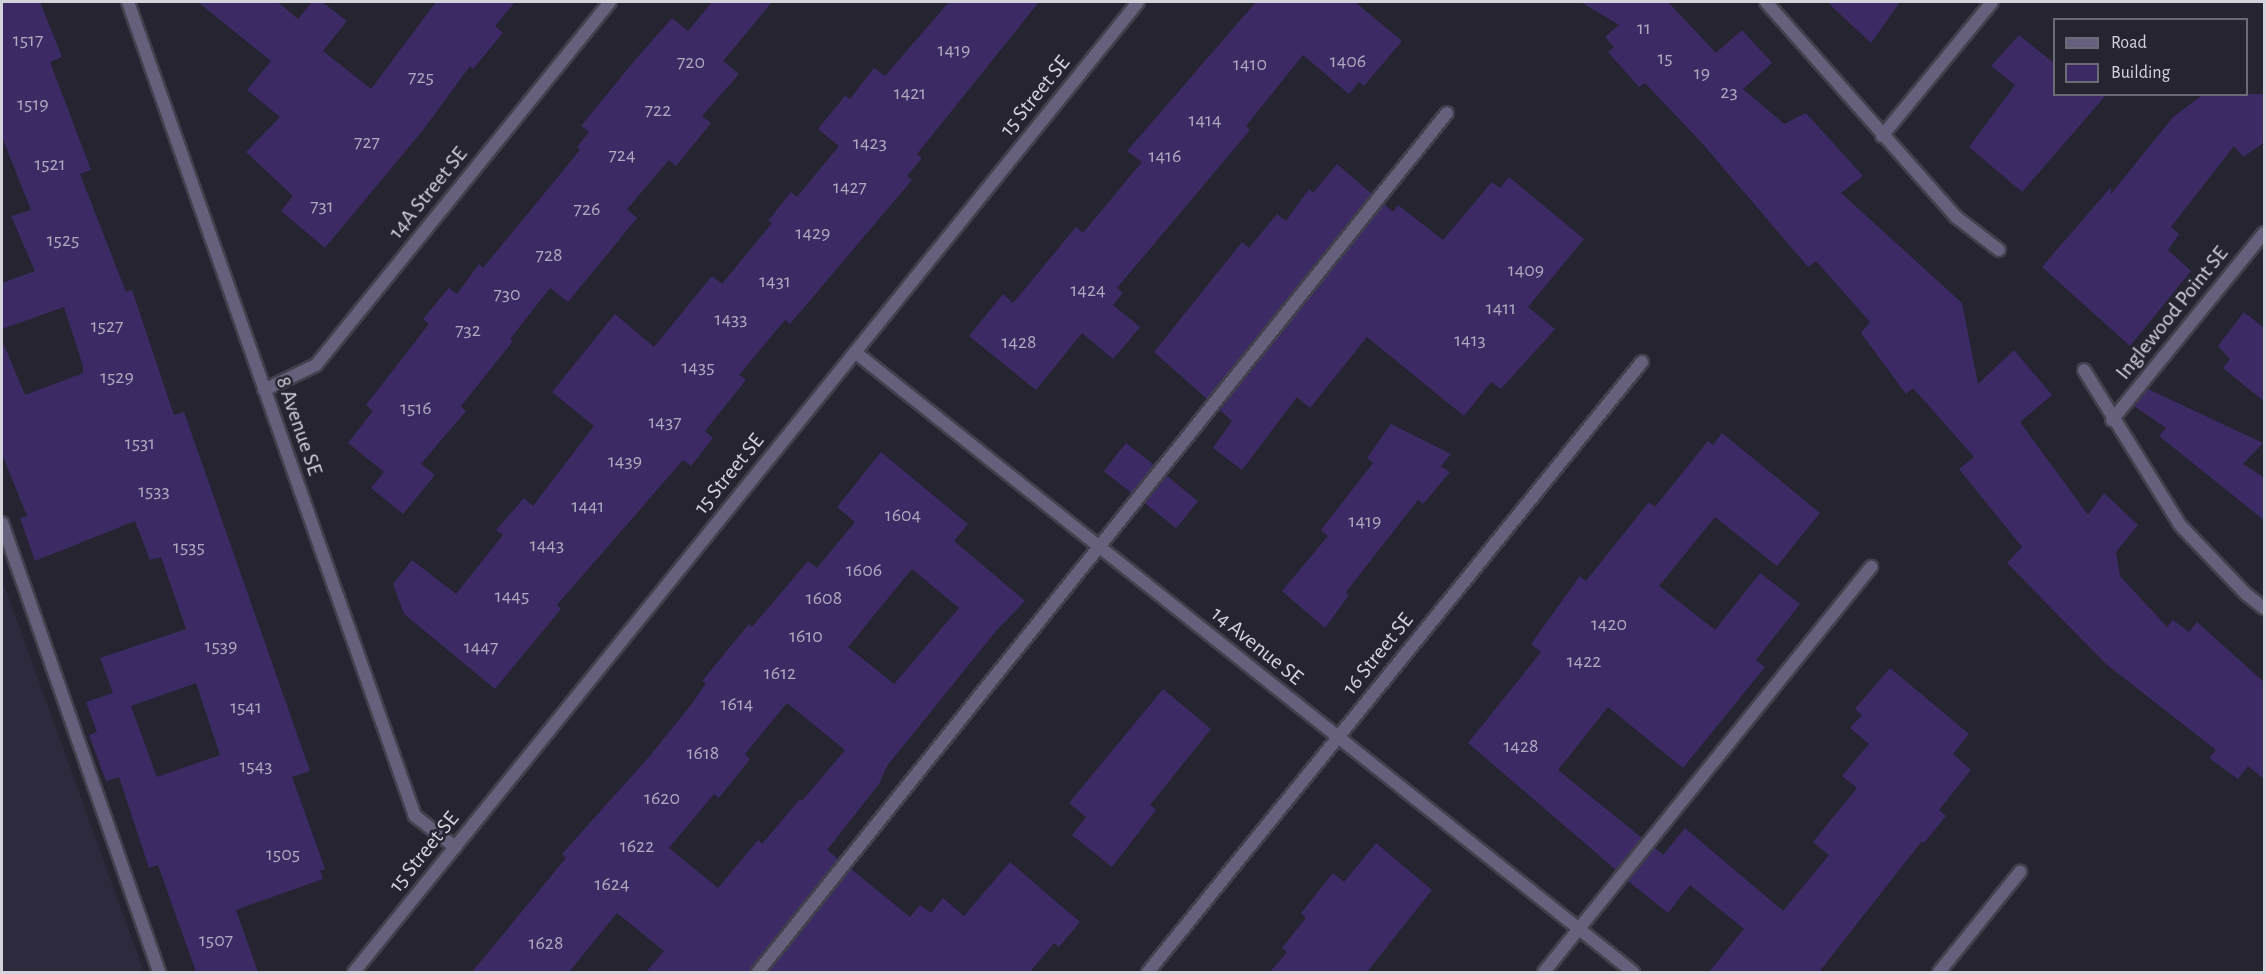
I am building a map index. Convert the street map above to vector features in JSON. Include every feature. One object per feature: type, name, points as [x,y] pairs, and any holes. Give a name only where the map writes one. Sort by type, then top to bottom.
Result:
[{"type":"street","name":"8 Avenue SE","points":[[128,2],[415,816],[455,847]]},
{"type":"street","name":"14A Street SE","points":[[264,390],[316,365],[610,2]]},
{"type":"street","name":"15 Street SE","points":[[354,972],[1138,2]]},
{"type":"street","points":[[1766,2],[1882,136],[1956,217],[1999,250]]},
{"type":"street","points":[[1882,136],[1992,2]]},
{"type":"street","points":[[758,972],[1447,113]]},
{"type":"street","name":"Inglewood Point SE","points":[[2112,420],[2265,233]]},
{"type":"street","name":"14 Avenue SE","points":[[855,352],[1633,972]]},
{"type":"street","name":"16 Street SE","points":[[1148,972],[1642,363]]},
{"type":"street","name":"Inglewood Point SE","points":[[2084,370],[2112,420],[2180,525],[2246,594],[2265,608]]},
{"type":"street","points":[[2,523],[159,972]]},
{"type":"street","points":[[1544,972],[1871,567]]},
{"type":"street","points":[[1939,972],[2020,872]]},
{"type":"shaded area","points":[[2,579],[144,972],[2,972]]},
{"type":"building","points":[[2,2],[40,2],[62,57],[50,62],[91,170],[80,174],[126,292],[132,290],[174,415],[184,412],[310,771],[292,777],[325,869],[320,871],[323,879],[236,910],[258,972],[196,972],[158,865],[149,868],[119,777],[106,781],[89,735],[97,732],[86,702],[113,693],[100,658],[186,629],[161,557],[150,560],[135,521],[35,561],[20,518],[27,516],[2,454],[2,340],[25,395],[83,373],[83,366],[64,307],[2,329],[2,283],[35,271],[11,216],[31,210],[2,137]],"holes":[[[196,683],[220,755],[157,777],[131,706]]]},
{"type":"building","points":[[198,2],[278,2],[298,19],[312,2],[322,2],[347,21],[323,51],[371,89],[436,2],[515,2],[495,26],[503,33],[473,69],[470,66],[423,130],[325,248],[281,211],[293,196],[246,152],[280,117],[247,90],[271,61]]},
{"type":"building","points":[[712,2],[772,2],[723,61],[739,74],[702,116],[711,123],[676,166],[669,160],[627,209],[637,218],[568,302],[550,288],[510,339],[513,341],[461,406],[466,411],[421,464],[435,475],[403,514],[371,488],[384,472],[348,443],[373,411],[366,405],[429,324],[423,319],[449,288],[457,294],[479,264],[483,268],[580,150],[577,147],[589,132],[581,126],[635,60],[672,18],[688,31]]},
{"type":"building","points":[[949,2],[1039,2],[917,154],[922,158],[907,176],[912,180],[790,324],[785,320],[739,375],[746,380],[705,431],[713,438],[691,466],[683,460],[557,605],[561,609],[495,689],[404,614],[393,584],[412,560],[456,594],[503,535],[496,530],[524,498],[533,506],[594,426],[552,392],[615,314],[654,347],[712,276],[722,284],[772,223],[768,221],[791,192],[797,197],[839,146],[818,129],[845,96],[850,99],[874,68],[885,76]]},
{"type":"building","points":[[1256,2],[1355,2],[1402,41],[1364,86],[1359,82],[1349,94],[1303,55],[1246,126],[1250,130],[1117,288],[1123,293],[1113,305],[1140,327],[1113,359],[1082,333],[1036,390],[969,336],[1003,294],[1013,303],[1076,227],[1083,233],[1142,162],[1127,151]]},
{"type":"building","points":[[1581,2],[1668,2],[1716,53],[1742,30],[1772,63],[1743,89],[1784,124],[1806,113],[1863,176],[1841,193],[1962,303],[1978,384],[2014,350],[2052,395],[2020,422],[2088,515],[2104,493],[2138,525],[2116,552],[2120,576],[2167,627],[2173,620],[2189,632],[2197,622],[2265,683],[2265,780],[2248,766],[2238,779],[2209,758],[2216,750],[2106,664],[2007,563],[2022,547],[1959,469],[1974,457],[1913,388],[1906,394],[1861,333],[1870,322],[1816,261],[1808,267],[1701,142],[1645,83],[1639,87],[1608,52],[1614,47],[1605,37],[1619,25]]},
{"type":"building","points":[[1827,2],[1900,2],[1871,43]]},
{"type":"building","points":[[2019,35],[2053,62],[2053,96],[2105,96],[2022,192],[1969,147],[2015,85],[1991,66]]},
{"type":"building","points":[[2265,94],[2265,142],[2243,157],[2234,146],[2171,227],[2179,234],[2168,250],[2191,271],[2130,346],[2042,267],[2111,187],[2111,194],[2173,117],[2201,96]]},
{"type":"building","points":[[1337,164],[1372,194],[1207,399],[1154,352],[1242,242],[1249,248],[1277,214],[1286,221],[1309,189],[1313,193]]},
{"type":"building","points":[[1509,177],[1584,239],[1528,307],[1555,329],[1501,389],[1491,382],[1464,416],[1367,337],[1310,408],[1297,397],[1242,470],[1213,448],[1232,421],[1220,410],[1384,204],[1393,212],[1398,205],[1443,240],[1492,182],[1500,188]]},
{"type":"building","points":[[2244,312],[2265,329],[2265,402],[2223,368],[2230,359],[2218,346]]},
{"type":"building","points":[[2148,389],[2263,443],[2243,464],[2265,478],[2265,521],[2159,436],[2166,428],[2134,406]]},
{"type":"building","points":[[1391,424],[1451,454],[1441,466],[1450,472],[1423,504],[1418,500],[1346,592],[1349,595],[1325,628],[1282,591],[1328,536],[1321,530],[1373,463],[1367,458]]},
{"type":"building","points":[[1722,433],[1820,513],[1777,566],[1715,517],[1659,586],[1715,630],[1760,573],[1800,604],[1756,660],[1765,667],[1683,768],[1608,707],[1558,770],[1642,838],[1616,870],[1468,743],[1541,652],[1531,644],[1580,576],[1586,581],[1649,502],[1655,507],[1708,441],[1713,445]]},
{"type":"building","points":[[1126,443],[1154,465],[1132,494],[1104,471]]},
{"type":"building","points":[[881,452],[968,524],[954,541],[1025,601],[996,631],[887,766],[879,784],[827,850],[838,859],[750,972],[646,972],[664,951],[617,913],[569,972],[472,972],[566,858],[562,854],[649,757],[694,701],[706,683],[702,681],[749,624],[752,627],[808,561],[817,568],[855,522],[837,507]],"holes":[[[912,569],[959,608],[894,684],[848,647]],[[787,703],[845,750],[762,844],[758,840],[718,888],[669,848],[714,794],[719,798],[750,759],[745,754]]]},
{"type":"building","points":[[1167,476],[1198,501],[1176,528],[1145,503]]},
{"type":"building","points":[[1890,668],[1969,734],[1953,754],[1971,770],[1939,810],[1946,816],[1924,843],[1922,841],[1819,972],[1709,972],[1744,929],[1690,885],[1668,913],[1628,881],[1655,848],[1663,855],[1685,828],[1783,911],[1829,855],[1813,842],[1857,788],[1842,776],[1869,744],[1850,728],[1862,715],[1855,709]]},
{"type":"building","points":[[1163,689],[1211,729],[1150,805],[1156,810],[1112,867],[1072,835],[1086,817],[1069,803]]},
{"type":"building","points":[[1376,843],[1432,890],[1367,972],[1270,972],[1287,952],[1282,948],[1306,918],[1301,913],[1333,873],[1344,882]]},
{"type":"building","points":[[1010,862],[1080,922],[1059,947],[1054,943],[1030,972],[768,972],[851,869],[910,917],[920,905],[931,913],[943,898],[964,916]]}]
